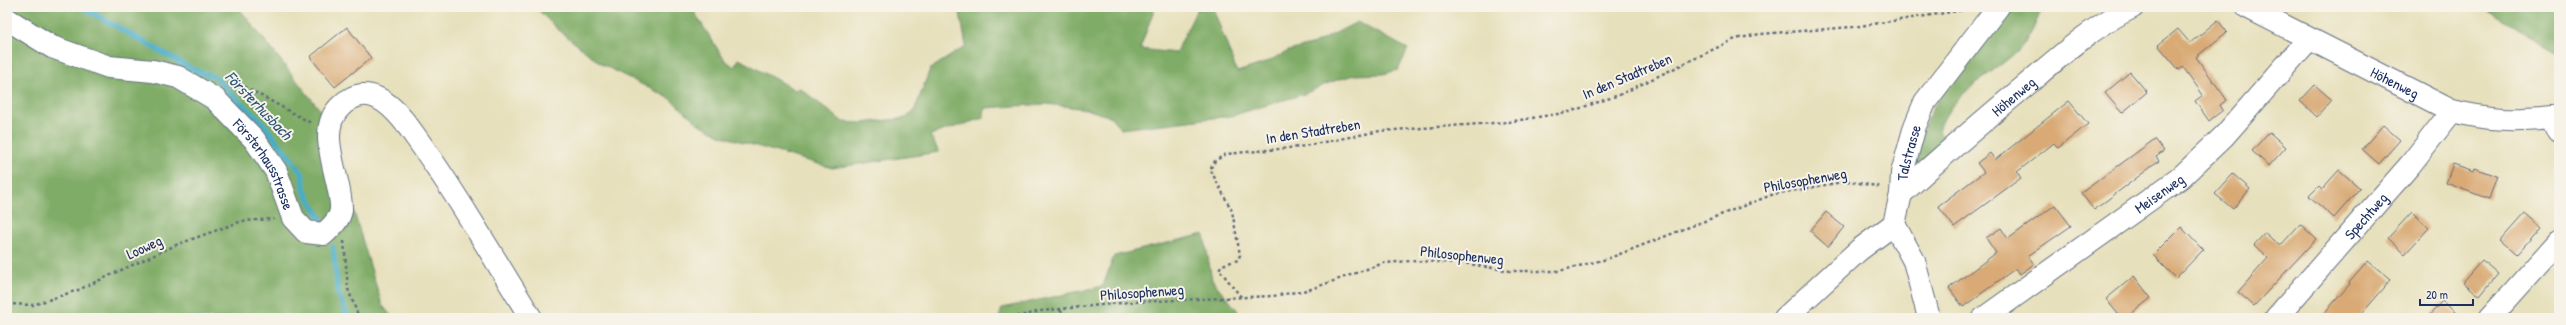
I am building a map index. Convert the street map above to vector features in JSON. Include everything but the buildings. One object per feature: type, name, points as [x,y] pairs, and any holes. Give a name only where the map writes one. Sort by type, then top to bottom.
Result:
[{"type":"street","name":"Talstrasse","points":[[1894,224],[1901,194],[1902,173],[1915,126],[1924,102],[1998,7]]},
{"type":"street","name":"Höhenweg","points":[[1901,194],[1933,163],[2062,54],[2121,12],[2132,7]]},
{"type":"street","name":"Höhenweg","points":[[2247,7],[2452,111],[2486,119],[2555,124]]},
{"type":"street","name":"Försterhausstrasse","points":[[7,19],[52,47],[109,68],[153,71],[178,78],[216,99],[254,139],[276,171],[293,218],[306,232],[324,234],[334,224],[341,211]]},
{"type":"street","name":"Meisenweg","points":[[1984,318],[2180,178],[2224,136],[2309,39]]},
{"type":"street","points":[[341,211],[328,128],[335,110],[348,99],[362,95],[377,98],[393,110],[441,172],[530,318]]},
{"type":"street","name":"Spechtweg","points":[[2276,318],[2410,166],[2452,111]]},
{"type":"street","points":[[1785,318],[1859,250],[1894,224],[1914,261],[1929,318]]},
{"type":"street","points":[[2490,318],[2559,241]]},
{"type":"path","name":"In den Stadtreben","points":[[1241,297],[1219,269],[1222,265],[1238,260],[1240,255],[1232,211],[1210,169],[1214,161],[1226,154],[1299,147],[1380,131],[1508,122],[1569,112],[1619,95],[1735,39],[1760,34],[1852,27],[1973,8]]},
{"type":"path","points":[[232,82],[234,80],[278,103],[320,128],[328,128]]},
{"type":"path","name":"Philosophenweg","points":[[1011,318],[1059,310],[1130,302],[1273,296],[1308,290],[1357,271],[1391,262],[1464,263],[1510,271],[1559,271],[1607,258],[1774,194],[1848,182],[1874,184],[1901,194]]},
{"type":"path","points":[[341,211],[348,289],[359,318]]},
{"type":"path","name":"Looweg","points":[[7,304],[33,305],[78,290],[176,245],[242,221],[293,218]]},
{"type":"path","points":[[1059,310],[1066,318]]},
{"type":"path","points":[[222,318],[226,316],[228,318]]},
{"type":"green space","points":[[7,7],[238,7],[325,116],[382,305],[393,318],[7,318]]},
{"type":"green space","points":[[535,7],[691,7],[724,59],[734,67],[739,59],[795,90],[800,88],[843,122],[862,123],[906,118],[915,109],[930,69],[966,46],[959,7],[1155,7],[1140,49],[1176,53],[1197,9],[1213,8],[1237,72],[1262,64],[1289,51],[1314,44],[1357,22],[1408,49],[1398,70],[1383,74],[1354,75],[1331,82],[1304,94],[1231,116],[1121,129],[1111,117],[1086,109],[1047,104],[985,108],[983,118],[930,135],[939,152],[832,168],[722,136],[699,124],[669,98],[601,64],[555,27]]},
{"type":"green space","points":[[2012,7],[2043,7],[2032,32],[2023,45],[1975,84],[1953,105],[1945,117],[1939,131],[1947,145],[1911,179],[1922,134],[1935,104],[1966,61]]},
{"type":"green space","points":[[2480,7],[2559,7],[2559,52]]},
{"type":"green space","points":[[1204,234],[1212,280],[1238,311],[1235,318],[999,318],[1002,308],[1103,286],[1114,256]]},
{"type":"waterway","name":"Försterhusbach","points":[[82,7],[190,68],[217,78],[229,92],[260,120],[302,173],[305,192],[321,219]]},
{"type":"waterway","name":"Försterhusbach","points":[[333,247],[338,293],[348,318]]}]
